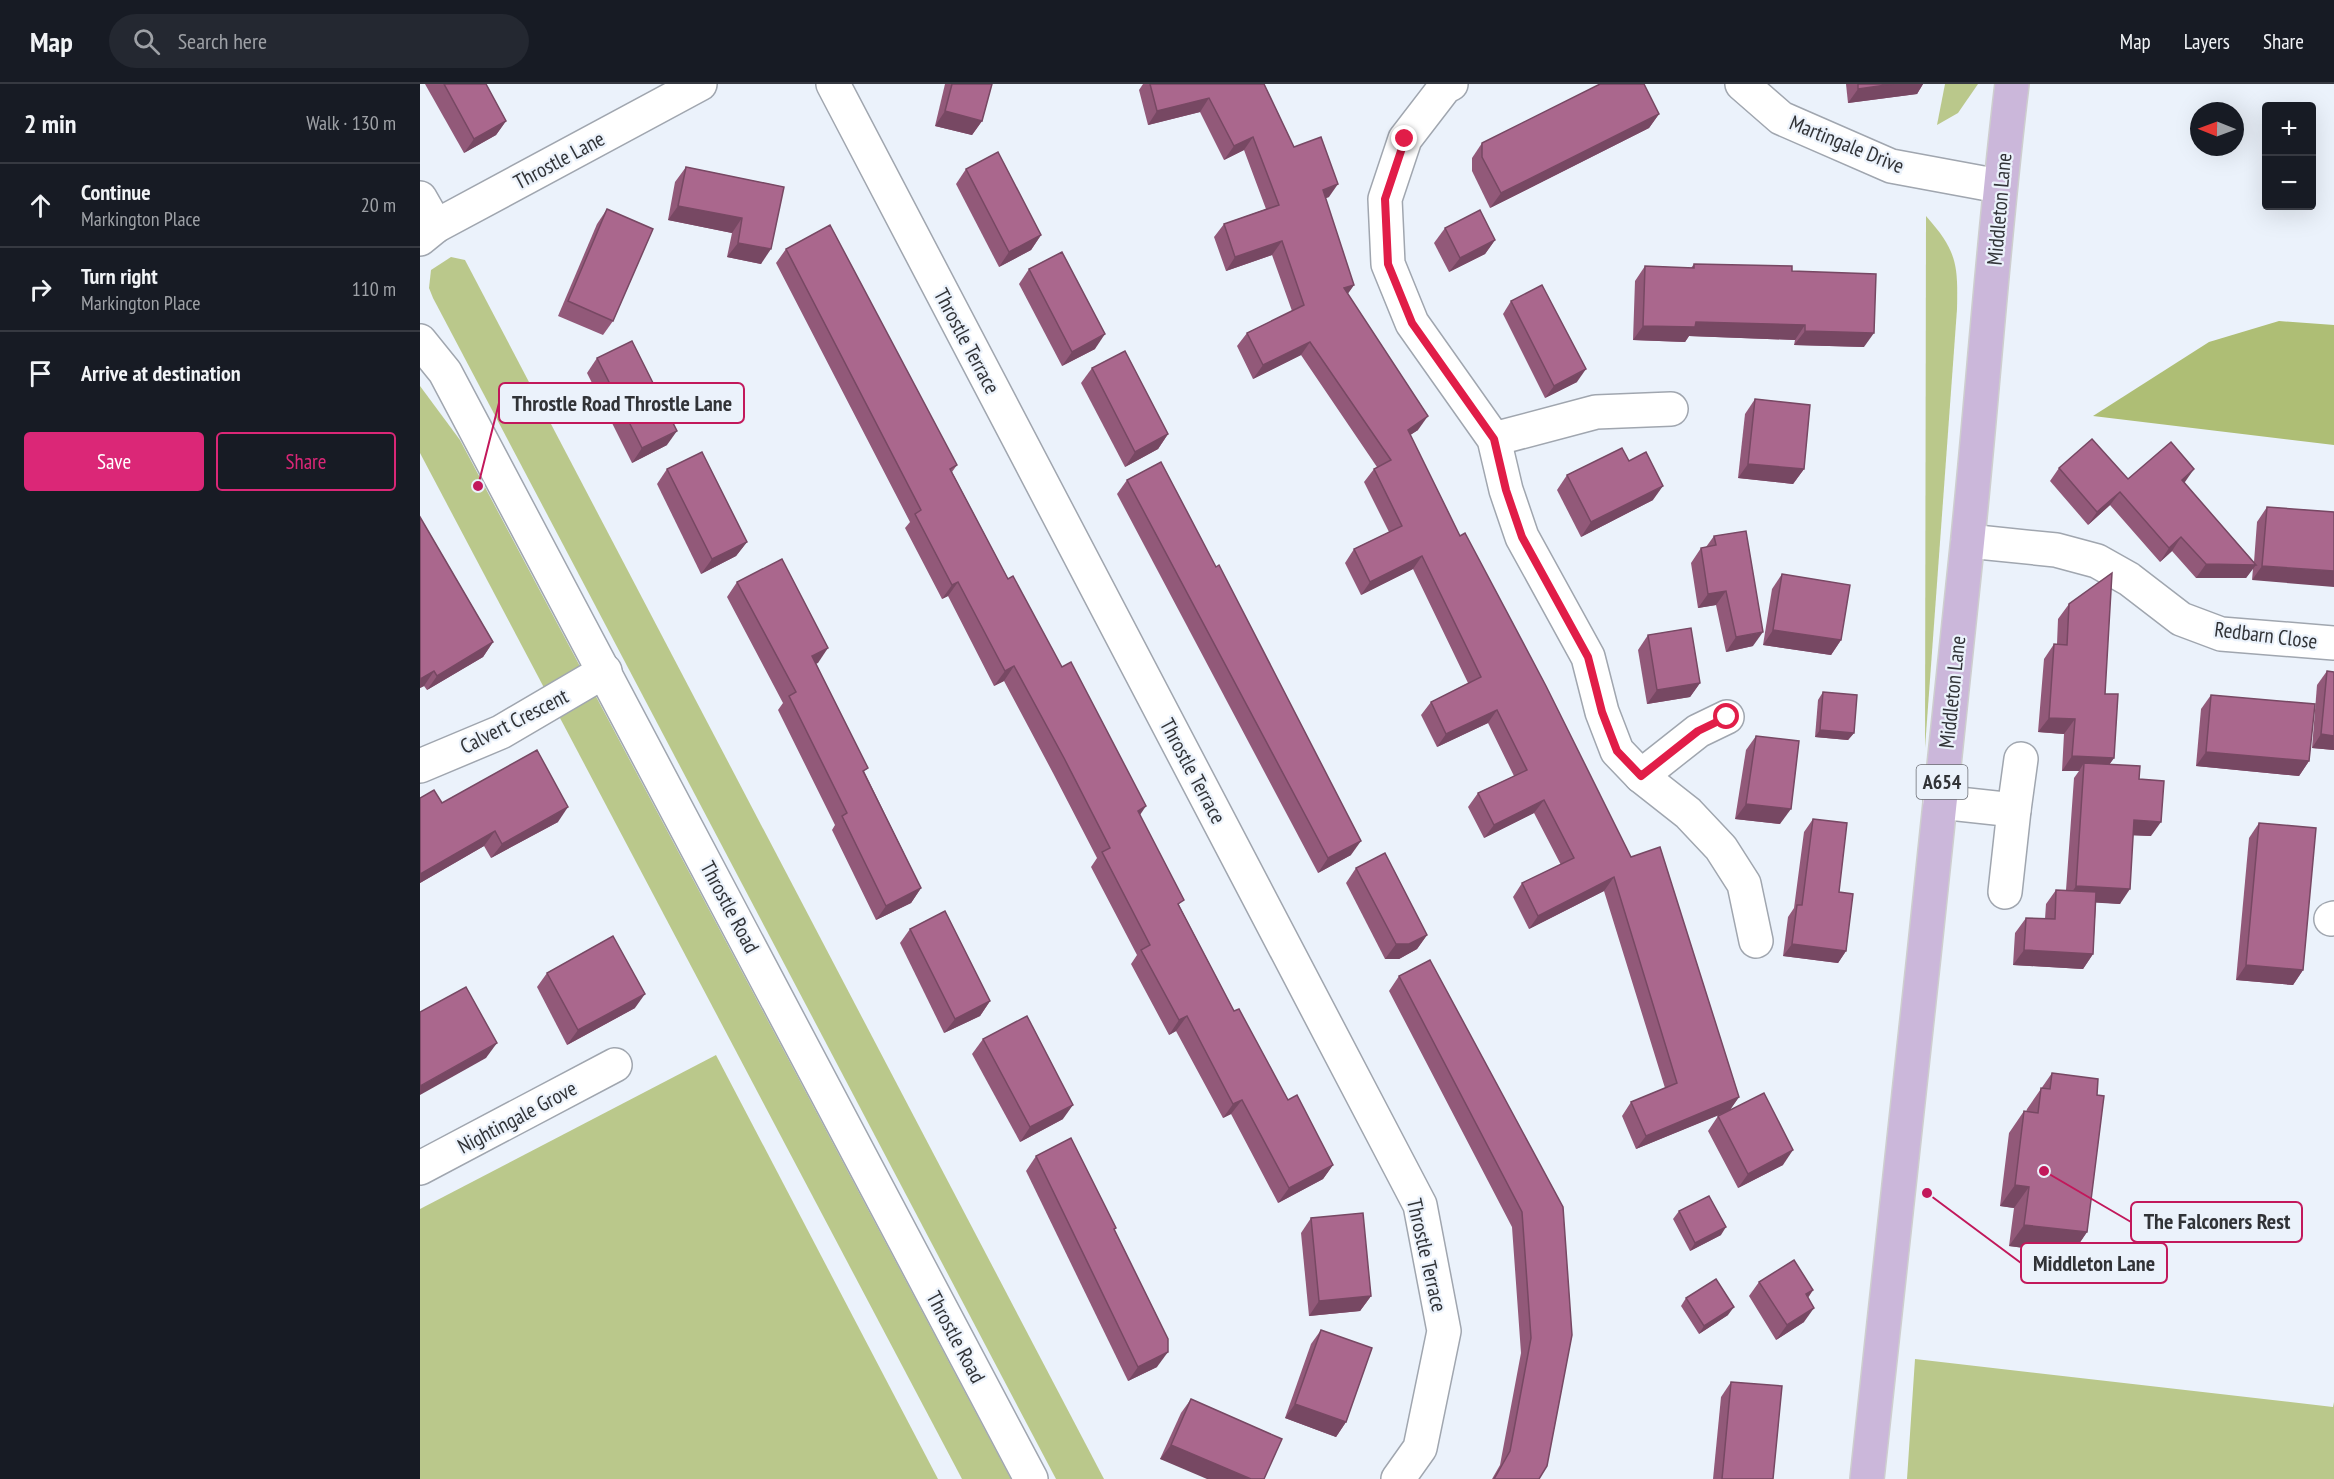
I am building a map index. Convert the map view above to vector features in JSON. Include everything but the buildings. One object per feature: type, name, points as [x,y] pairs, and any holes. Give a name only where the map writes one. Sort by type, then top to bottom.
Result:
[{"type":"main road","name":"Middleton Lane","points":[[1867,1479],[1968,541],[1987,348],[1999,186],[2012,84]]},
{"type":"street","name":"Throstle Lane","points":[[428,233],[700,84]]},
{"type":"street","name":"Throstle Terrace","points":[[833,84],[1420,1205],[1444,1331],[1420,1448],[1398,1479]]},
{"type":"street","points":[[1451,84],[1445,87],[1405,139],[1385,199],[1388,264],[1412,323],[1494,439],[1506,490],[1522,537],[1588,657],[1602,712],[1617,751],[1641,776],[1688,813],[1721,848],[1744,884],[1756,941]]},
{"type":"street","name":"Martingale Drive","points":[[1742,84],[1781,118],[1891,166],[1999,186]]},
{"type":"street","points":[[420,198],[428,233]]},
{"type":"street","name":"Throstle Road","points":[[420,341],[445,372],[1031,1479]]},
{"type":"street","points":[[1494,439],[1596,412],[1671,409]]},
{"type":"street","name":"Redbarn Close","points":[[1968,541],[2056,550],[2097,561],[2129,579],[2181,619],[2221,634],[2334,643]]},
{"type":"street","name":"Calvert Crescent","points":[[420,766],[501,732],[605,671]]},
{"type":"street","points":[[1641,776],[1698,731],[1727,717]]},
{"type":"street","points":[[2005,892],[2021,759]]},
{"type":"street","points":[[1940,802],[2014,810]]},
{"type":"street","name":"Nightingale Grove","points":[[420,1168],[615,1065]]},
{"type":"green space","points":[[1945,84],[1978,84],[1958,113],[1937,125]]},
{"type":"green space","points":[[1926,216],[1944,239],[1954,259],[1957,309],[1925,748]]},
{"type":"green space","points":[[451,257],[465,260],[1104,1479],[1056,1479],[433,298],[429,288],[431,270]]},
{"type":"green space","points":[[2279,321],[2334,325],[2334,445],[2093,416],[2209,342]]},
{"type":"green space","points":[[420,386],[460,440],[1011,1479],[962,1479],[420,453]]},
{"type":"green space","points":[[716,1055],[938,1479],[420,1479],[420,1209]]},
{"type":"green space","points":[[1915,1359],[2333,1407],[2334,1402],[2334,1479],[1907,1479]]},
{"type":"place","name":"Throstle Road Throstle Lane","points":[[478,486]]},
{"type":"place","name":"The Falconers Rest","points":[[2044,1171]]},
{"type":"place","name":"Middleton Lane","points":[[1927,1193]]},
{"type":"route","points":[[1405,139],[1385,199],[1388,264],[1412,323],[1494,439],[1506,490],[1522,537],[1560,602],[1588,657],[1602,712],[1617,751],[1641,776],[1698,731],[1727,717]]}]
